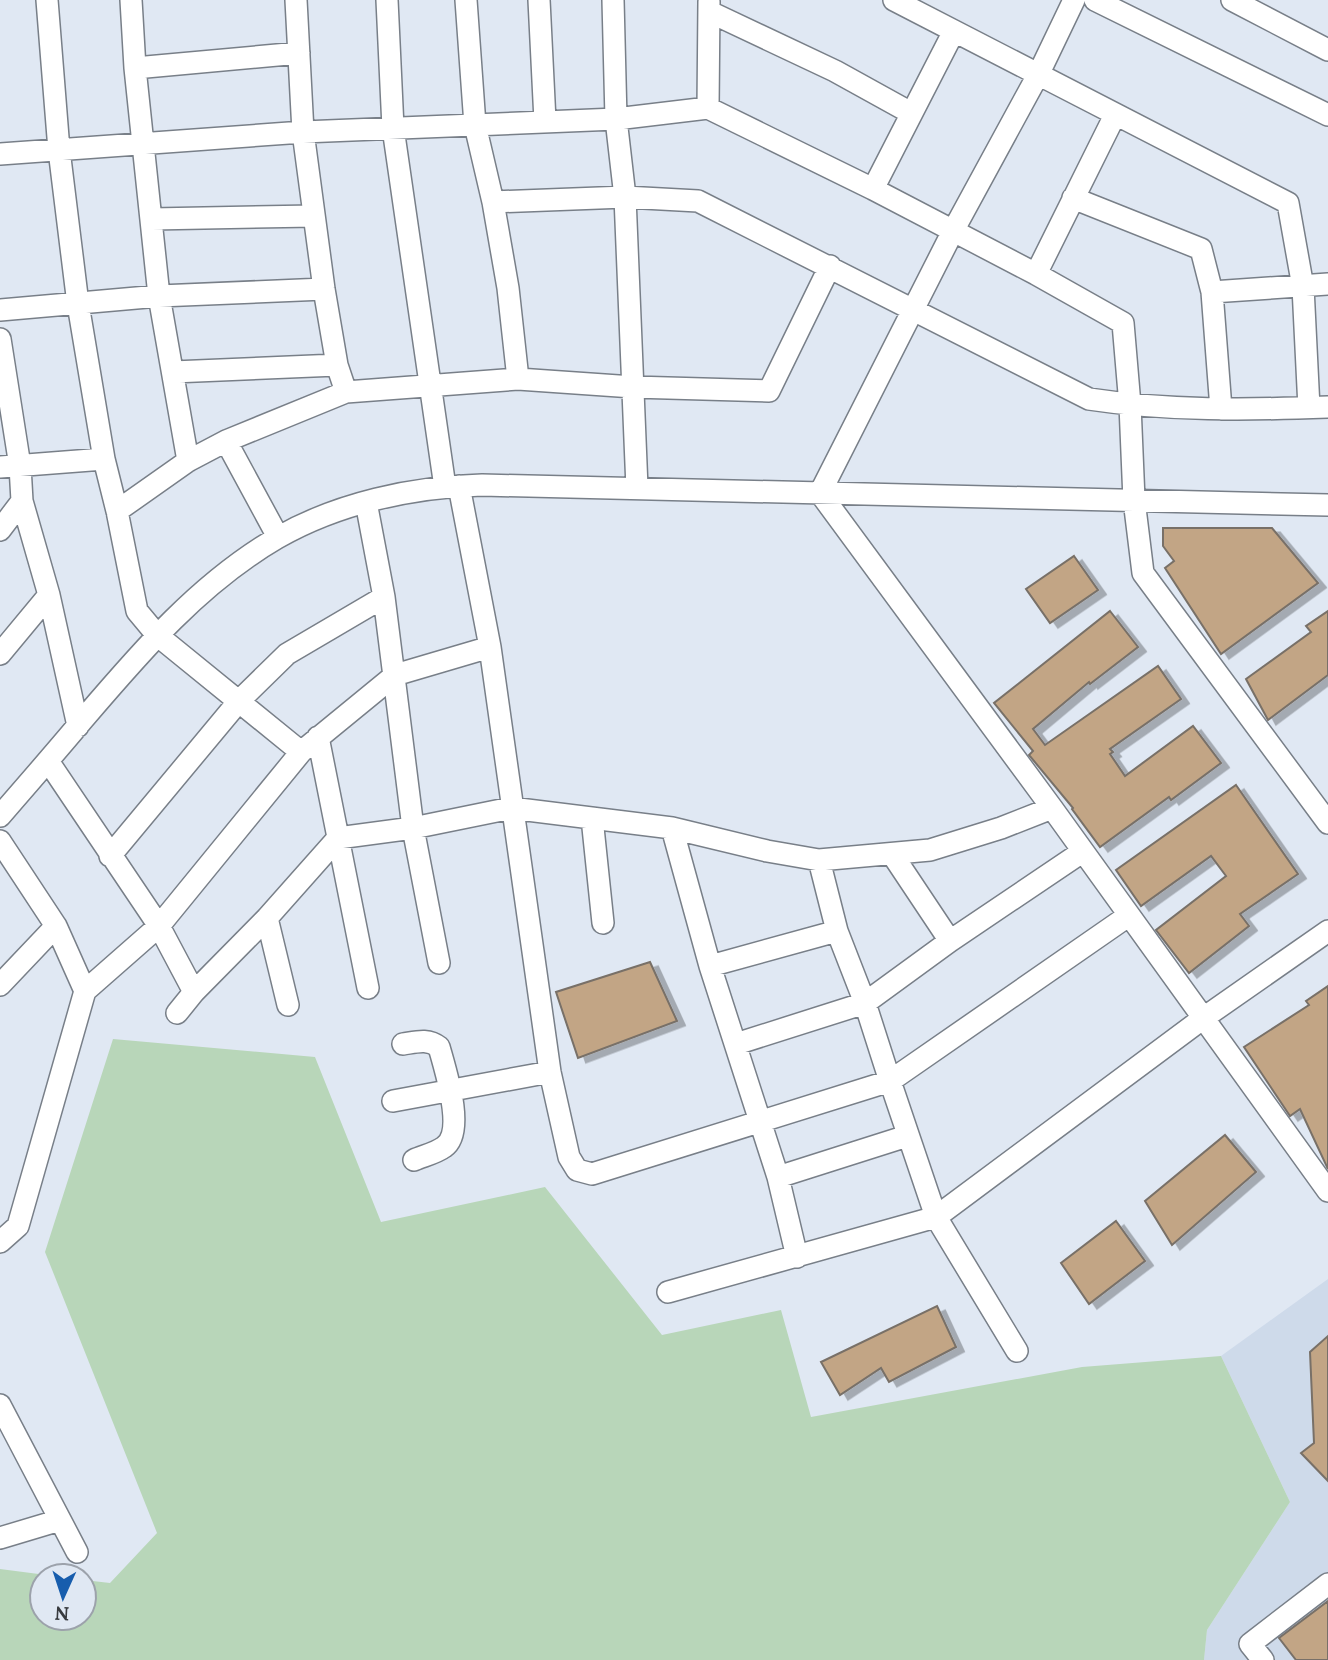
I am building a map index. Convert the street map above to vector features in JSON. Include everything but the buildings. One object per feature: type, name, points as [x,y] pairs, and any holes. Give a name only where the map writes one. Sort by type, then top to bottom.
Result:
[{"type":"street","points":[[47,0],[59,150],[78,304],[104,459],[137,611],[157,635],[301,752]]},
{"type":"street","points":[[131,0],[142,143],[159,296],[188,461]]},
{"type":"street","points":[[296,0],[303,132],[324,289],[337,365],[346,392]]},
{"type":"street","points":[[387,0],[393,128],[430,385],[490,647],[550,1072],[569,1157],[577,1170],[592,1174],[890,1081],[1129,916]]},
{"type":"street","points":[[466,0],[475,125],[493,202],[508,288],[518,379]]},
{"type":"street","points":[[539,0],[545,121]]},
{"type":"street","points":[[614,0],[616,119],[625,197],[637,488]]},
{"type":"street","points":[[493,202],[625,197],[698,201],[1089,399],[1130,405],[1221,409],[1319,407],[1303,287],[1288,202],[894,0]]},
{"type":"street","points":[[820,493],[953,231],[1039,74],[1074,0]]},
{"type":"street","points":[[1095,0],[1328,115]]},
{"type":"street","points":[[1232,0],[1328,50]]},
{"type":"street","points":[[708,108],[709,6],[911,113]]},
{"type":"street","points":[[873,189],[954,31]]},
{"type":"street","points":[[135,68],[299,53]]},
{"type":"street","points":[[0,154],[303,132],[616,119],[708,108],[873,189],[1123,323],[1134,500],[1143,573],[1328,822]]},
{"type":"street","points":[[1035,274],[1115,115]]},
{"type":"street","points":[[1073,198],[1201,249],[1212,292],[1221,409]]},
{"type":"street","points":[[152,219],[314,216]]},
{"type":"street","points":[[117,511],[188,461],[226,441],[346,392],[518,379],[632,387],[769,391],[830,266]]},
{"type":"street","points":[[1212,292],[1328,284]]},
{"type":"street","points":[[0,310],[159,296],[324,289]]},
{"type":"street","points":[[0,339],[10,466],[49,596],[78,726]]},
{"type":"street","points":[[173,372],[337,365]]},
{"type":"street","points":[[226,441],[278,537]]},
{"type":"street","points":[[10,466],[104,459]]},
{"type":"street","points":[[0,816],[157,635],[195,599],[245,559],[278,537],[321,517],[366,502],[452,486],[1328,505]]},
{"type":"street","points":[[820,493],[1052,808],[1328,1192]]},
{"type":"street","points":[[0,530],[22,501]]},
{"type":"street","points":[[366,502],[384,597],[413,828],[439,962]]},
{"type":"street","points":[[0,654],[49,596]]},
{"type":"street","points":[[110,856],[239,701],[287,654],[384,597]]},
{"type":"street","points":[[0,1242],[18,1226],[85,991],[159,926],[301,752],[318,737],[395,675],[490,647]]},
{"type":"street","points":[[318,737],[368,988]]},
{"type":"street","points":[[48,761],[159,926],[194,992]]},
{"type":"street","points":[[177,1013],[338,838],[413,828],[511,807],[672,828],[767,851],[819,860],[930,850],[1001,828],[1052,808]]},
{"type":"street","points":[[592,818],[603,923]]},
{"type":"street","points":[[672,828],[710,966],[778,1177],[797,1257]]},
{"type":"street","points":[[0,841],[56,926],[85,991]]},
{"type":"street","points":[[736,1044],[864,1003],[1082,852]]},
{"type":"street","points":[[892,854],[950,941]]},
{"type":"street","points":[[819,860],[837,931],[936,1217],[1017,1351]]},
{"type":"street","points":[[267,918],[288,1005]]},
{"type":"street","points":[[0,985],[56,926]]},
{"type":"street","points":[[710,966],[837,931]]},
{"type":"street","points":[[668,1292],[936,1217],[1202,1019],[1328,931]]},
{"type":"street","points":[[402,1044],[425,1041],[439,1047],[450,1090],[454,1132],[445,1147],[414,1160]]},
{"type":"street","points":[[393,1101],[550,1072]]},
{"type":"street","points":[[778,1177],[907,1136]]},
{"type":"street","points":[[0,1405],[77,1552]]},
{"type":"street","points":[[0,1538],[60,1520]]},
{"type":"street","points":[[1263,1660],[1250,1644],[1328,1584]]},
{"type":"shaded area","points":[[1328,1279],[1328,1660],[1204,1660],[1207,1630],[1290,1502],[1221,1356]]},
{"type":"green space","points":[[113,1039],[315,1057],[381,1222],[545,1187],[662,1335],[781,1310],[811,1417],[1082,1367],[1221,1356],[1290,1502],[1207,1630],[1204,1660],[0,1660],[0,1569],[28,1573],[28,1632],[98,1632],[98,1582],[110,1583],[157,1533],[45,1252]]}]
